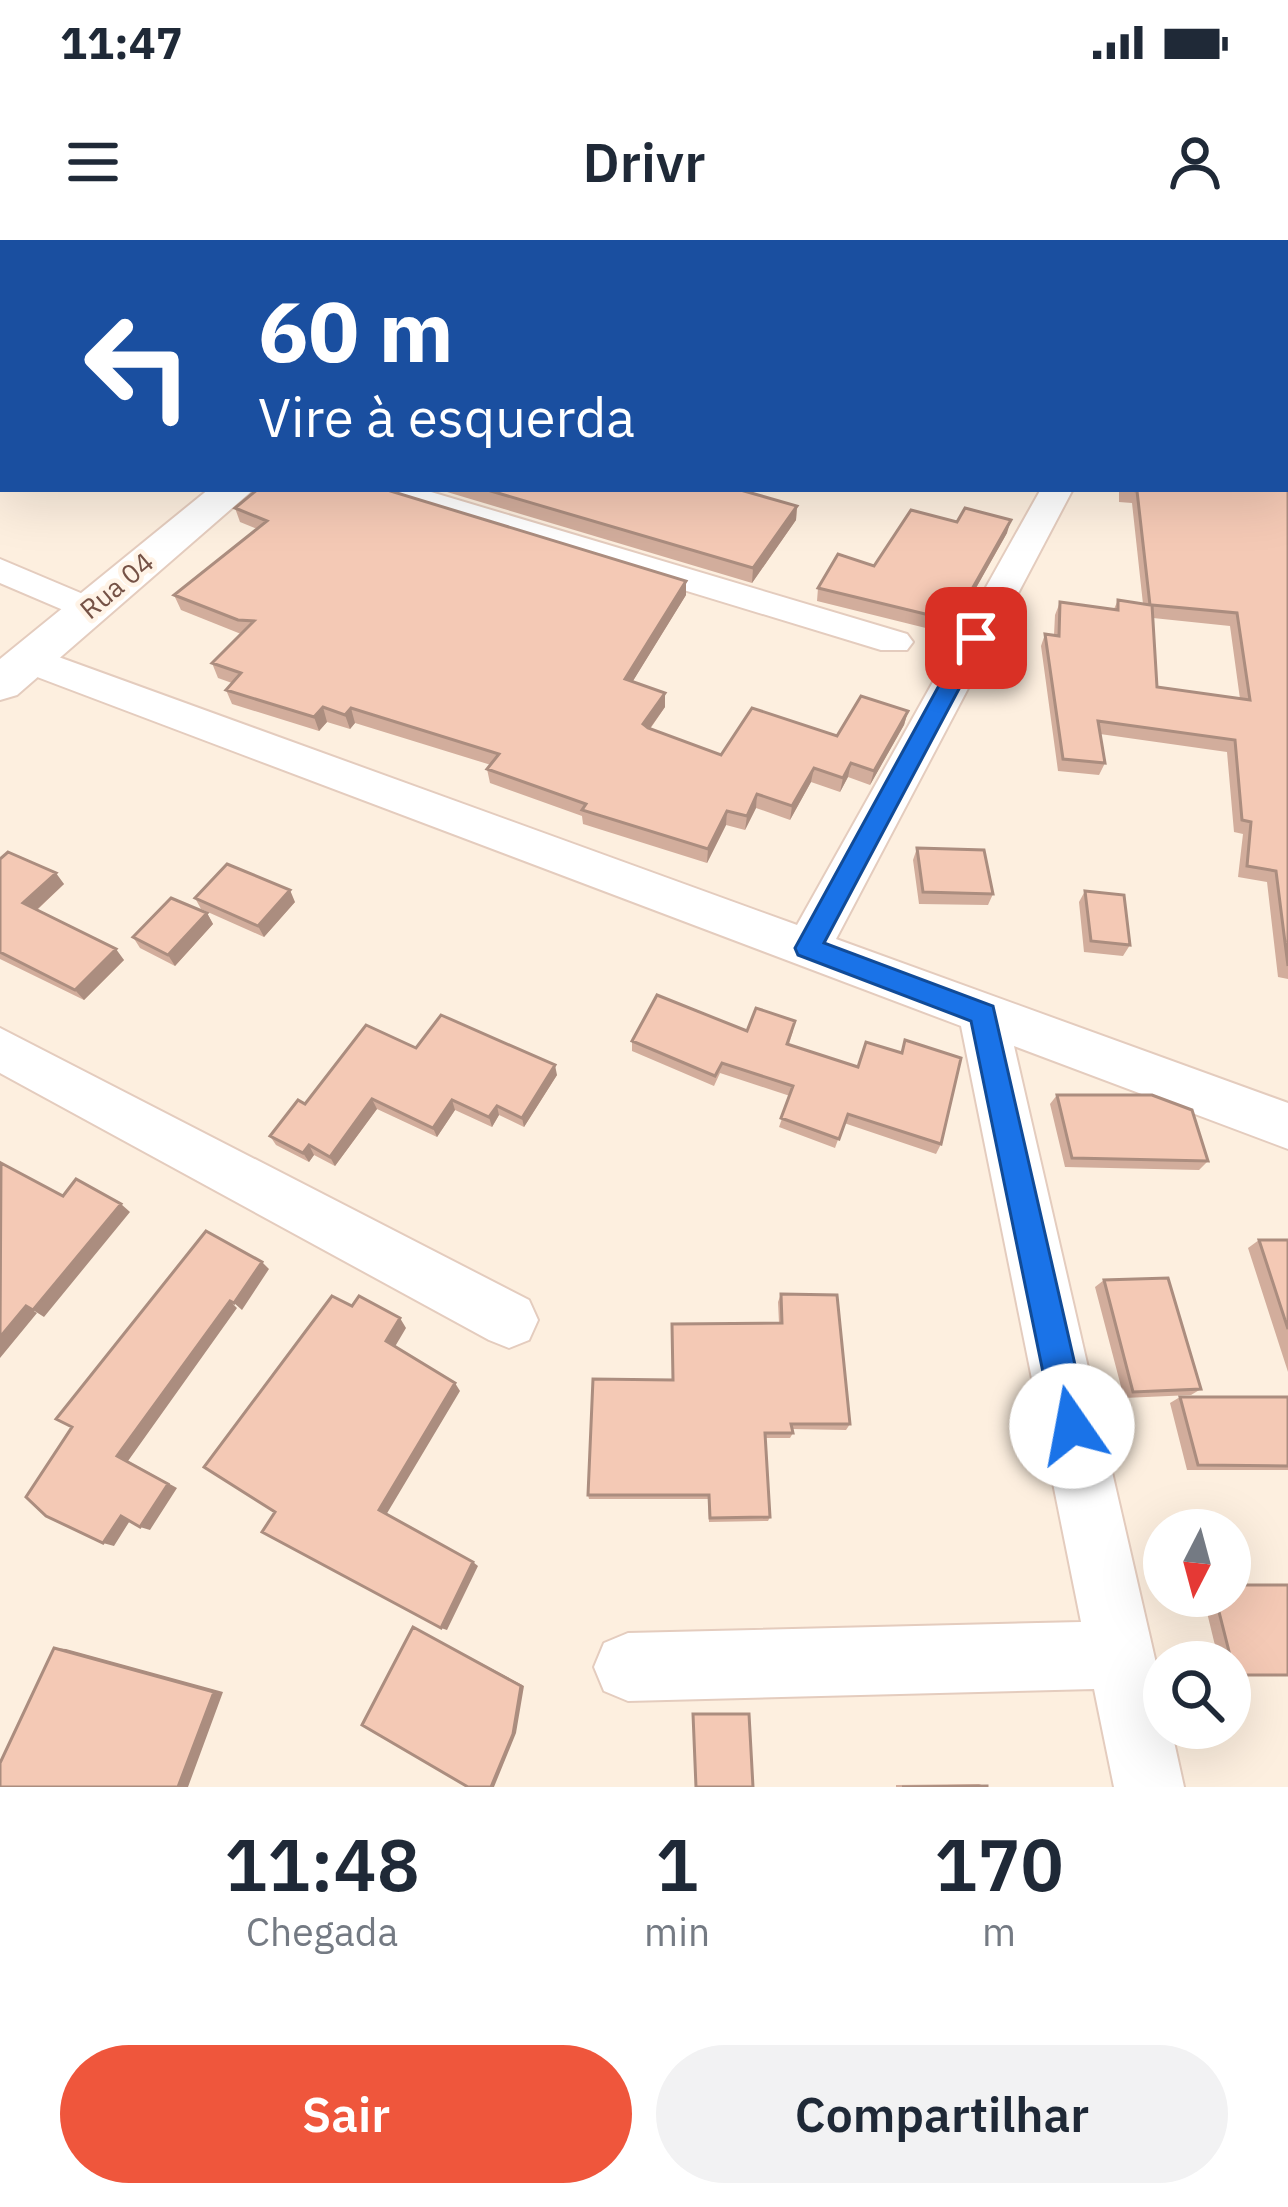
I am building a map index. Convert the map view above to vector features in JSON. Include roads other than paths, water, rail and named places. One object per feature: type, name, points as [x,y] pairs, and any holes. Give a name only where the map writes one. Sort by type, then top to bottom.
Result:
[{"type":"street","name":"Rua 04","points":[[14,672],[230,492]]},
{"type":"street","points":[[396,492],[894,643]]},
{"type":"street","points":[[808,948],[1055,492]]},
{"type":"street","points":[[0,570],[89,610]]},
{"type":"street","points":[[14,672],[808,948],[1288,1126]]},
{"type":"street","points":[[983,1014],[1149,1787]]},
{"type":"street","points":[[0,1049],[509,1320]]},
{"type":"street","points":[[628,1667],[1121,1655]]}]
